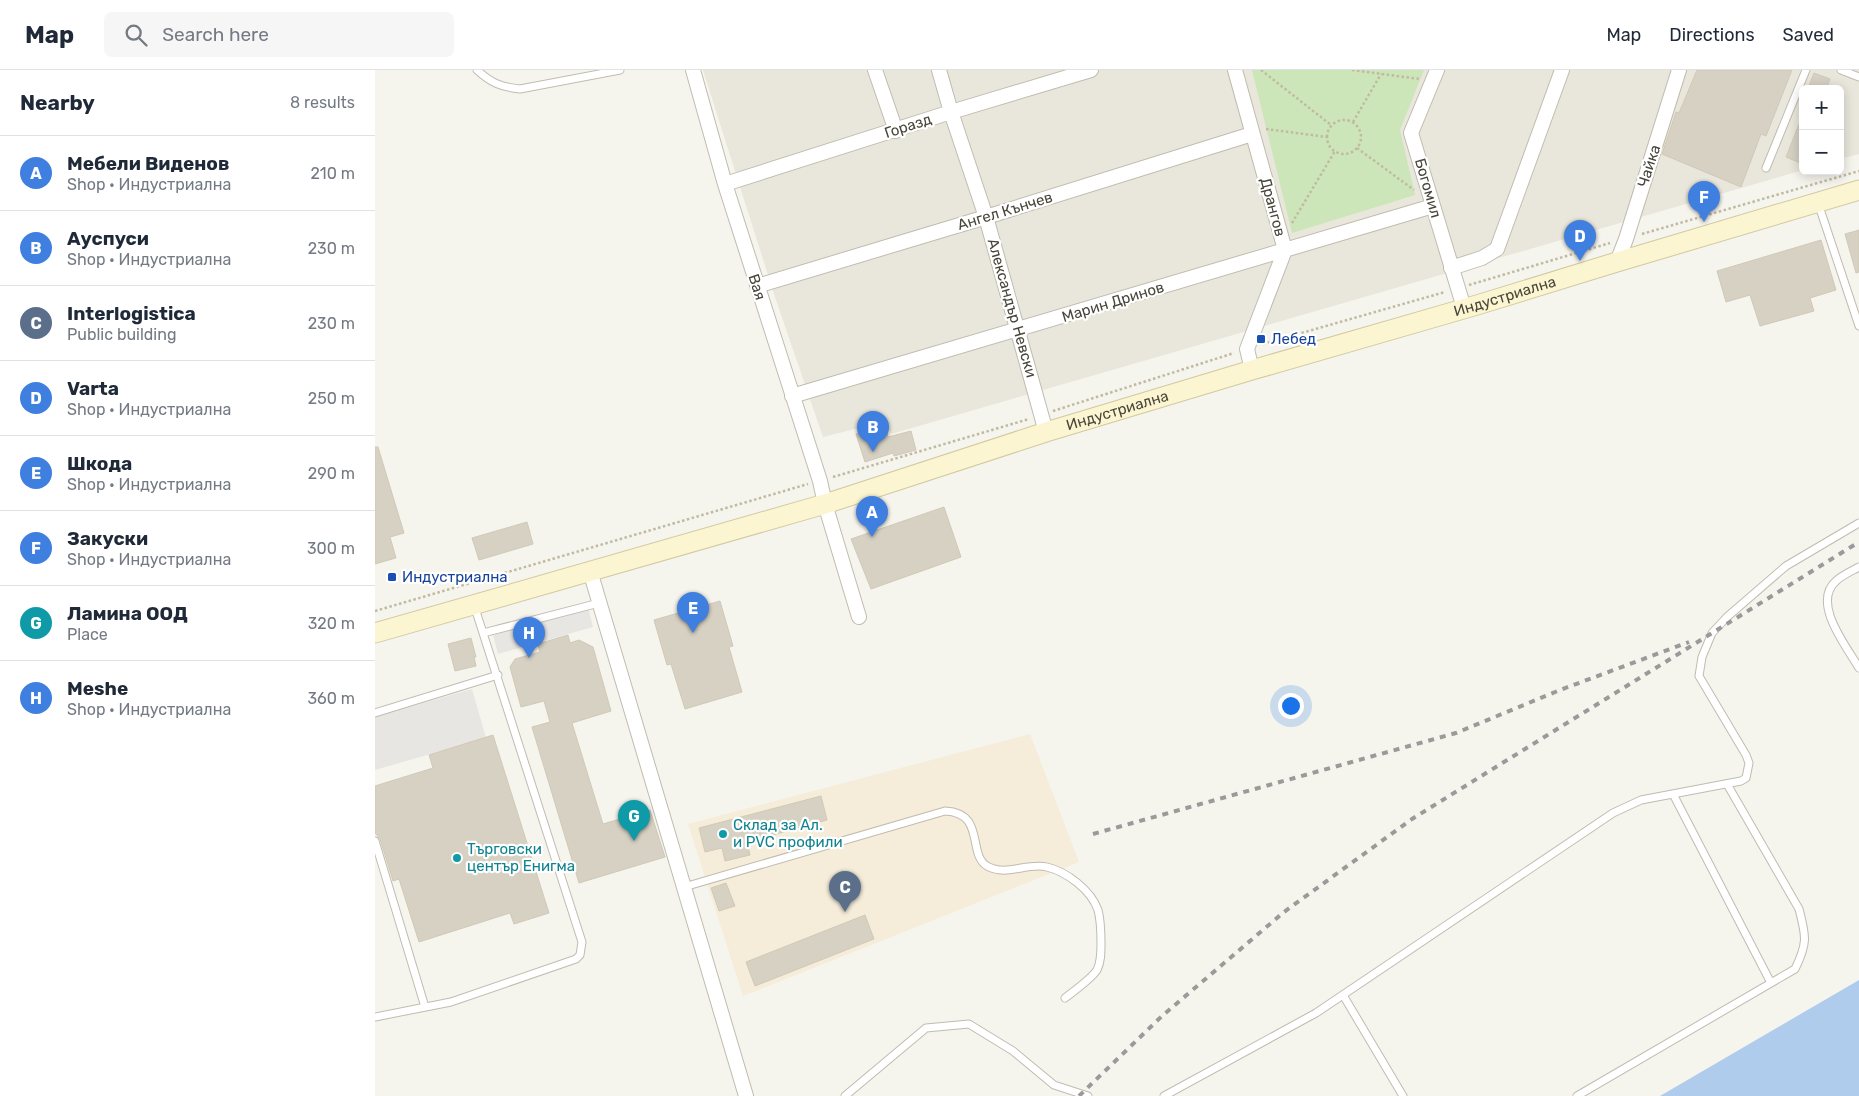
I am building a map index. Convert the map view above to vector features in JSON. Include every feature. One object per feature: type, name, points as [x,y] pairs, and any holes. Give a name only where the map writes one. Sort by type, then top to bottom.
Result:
[{"type":"main road","name":"Индустриална","points":[[375,633],[825,504],[1044,424],[1253,370],[1859,190]]},
{"type":"street","name":"Вая","points":[[693,70],[725,184],[820,481],[825,504],[859,617]]},
{"type":"street","points":[[875,70],[896,131]]},
{"type":"street","name":"Александър Невски","points":[[939,70],[986,217],[1044,424]]},
{"type":"street","name":"Горазд","points":[[725,184],[896,131],[1070,73],[1091,70]]},
{"type":"street","name":"Дрангов","points":[[1235,70],[1283,245],[1247,349]]},
{"type":"street","points":[[1451,268],[1482,258],[1497,249],[1561,70]]},
{"type":"street","name":"Чайка","points":[[1617,262],[1679,70]]},
{"type":"street","name":"Богомил","points":[[1435,75],[1411,133],[1463,308]]},
{"type":"street","name":"Ангел Кънчев","points":[[757,286],[986,217],[1252,130]]},
{"type":"street","name":"Марин Дринов","points":[[793,396],[1019,330],[1283,245],[1432,204]]},
{"type":"street","points":[[1247,349],[1253,370]]},
{"type":"street","points":[[590,571],[746,1096]]},
{"type":"lane","points":[[477,70],[487,80],[504,88],[521,89],[620,70]]},
{"type":"lane","points":[[1766,168],[1806,70]]},
{"type":"lane","points":[[1841,70],[1859,77]]},
{"type":"lane","points":[[1817,203],[1859,326]]},
{"type":"lane","points":[[1164,1096],[1316,1013],[1613,813],[1641,800],[1727,784],[1746,778],[1749,763],[1699,676],[1702,657],[1712,633],[1727,617],[1785,566],[1859,524]]},
{"type":"lane","points":[[1859,567],[1835,582],[1829,592],[1827,603],[1829,616],[1859,668]]},
{"type":"lane","points":[[483,633],[599,603]]},
{"type":"lane","points":[[375,1017],[451,1002],[576,959],[582,948],[582,942],[474,604]]},
{"type":"lane","points":[[375,713],[497,675]]},
{"type":"lane","points":[[1577,1096],[1795,969],[1804,951],[1805,931],[1799,909],[1727,784]]},
{"type":"lane","points":[[1673,794],[1771,983]]},
{"type":"lane","points":[[683,887],[945,811],[956,812],[965,817],[970,825],[982,862],[988,867],[1008,870],[1045,866],[1064,872],[1084,889],[1097,909],[1101,930],[1100,960],[1096,971],[1065,998]]},
{"type":"lane","points":[[375,841],[425,1007]]},
{"type":"lane","points":[[1343,995],[1403,1096]]},
{"type":"lane","points":[[845,1096],[926,1028],[969,1024],[1013,1051],[1054,1084],[1088,1096]]},
{"type":"path","points":[[1261,70],[1331,125]]},
{"type":"path","points":[[1352,70],[1381,74],[1435,75]]},
{"type":"path","points":[[1353,122],[1381,74]]},
{"type":"path","points":[[1342,119],[1353,122],[1358,126],[1361,137],[1357,148],[1348,153],[1335,151],[1329,145],[1327,137],[1331,125],[1342,119]]},
{"type":"path","points":[[1252,130],[1327,137]]},
{"type":"path","points":[[1357,148],[1432,204]]},
{"type":"path","points":[[1283,245],[1335,151]]},
{"type":"path","points":[[375,611],[820,481],[1044,424],[1247,349],[1859,171]]},
{"type":"shaded area","points":[[703,70],[1859,70],[1859,154],[1844,158],[1844,85],[1799,85],[1799,171],[891,434],[886,421],[823,437],[775,297]]},
{"type":"shaded area","points":[[588,607],[593,627],[498,654],[493,635]]},
{"type":"shaded area","points":[[472,689],[486,738],[375,770],[375,717]]},
{"type":"shaded area","points":[[1030,734],[1079,862],[743,996],[688,824]]},
{"type":"green space","points":[[1252,70],[1424,70],[1400,130],[1415,195],[1292,233]]},
{"type":"water","points":[[1859,980],[1859,1096],[1660,1096]]},
{"type":"building","points":[[1697,70],[1792,70],[1766,136],[1761,134],[1741,187],[1662,154],[1676,112],[1679,113]]},
{"type":"building","points":[[1814,73],[1830,79],[1828,85],[1809,85]]},
{"type":"building","points":[[1799,124],[1799,162],[1786,157]]},
{"type":"building","points":[[1859,230],[1859,272],[1856,273],[1845,234]]},
{"type":"building","points":[[1821,240],[1836,290],[1810,298],[1814,311],[1760,326],[1750,295],[1726,302],[1717,271]]},
{"type":"building","points":[[885,425],[888,437],[911,431],[916,450],[894,456],[893,453],[865,462],[856,434]]},
{"type":"building","points":[[375,447],[378,447],[404,533],[390,537],[396,558],[375,564]]},
{"type":"building","points":[[944,507],[961,557],[871,589],[851,539]]},
{"type":"building","points":[[527,522],[533,544],[479,560],[472,538]]},
{"type":"building","points":[[720,601],[733,646],[729,647],[742,692],[685,709],[671,664],[667,665],[654,620]]},
{"type":"building","points":[[568,635],[570,643],[579,640],[593,647],[611,711],[572,723],[603,824],[650,810],[665,857],[579,883],[532,727],[550,722],[544,701],[521,707],[510,667],[515,659],[540,652],[538,644]]},
{"type":"building","points":[[471,638],[476,657],[474,657],[476,666],[455,671],[448,644]]},
{"type":"building","name":"Търговски център Енигма","points":[[493,735],[549,913],[514,924],[510,913],[419,942],[399,879],[393,881],[380,839],[375,833],[375,786],[433,768],[429,755]]},
{"type":"building","points":[[821,796],[827,820],[747,842],[750,855],[725,861],[722,848],[705,852],[699,828]]},
{"type":"building","points":[[726,883],[735,906],[719,911],[711,888]]},
{"type":"building","points":[[865,915],[874,939],[755,986],[746,962]]},
{"type":"railway","points":[[1079,1096],[1162,1016],[1284,912],[1412,819],[1859,542]]},
{"type":"railway","points":[[1093,834],[1456,733],[1560,690],[1689,642]]},
{"type":"place","name":"Закуски","points":[[1704,222]]},
{"type":"place","name":"Varta","points":[[1580,261]]},
{"type":"place","name":"Лебед","points":[[1261,339]]},
{"type":"place","name":"Ауспуси","points":[[873,452]]},
{"type":"place","name":"Мебели Виденов","points":[[872,537]]},
{"type":"place","name":"Индустриална","points":[[392,577]]},
{"type":"place","name":"Шкода","points":[[693,633]]},
{"type":"place","name":"Meshe","points":[[529,658]]},
{"type":"place","name":"Склад за Ал. и PVC профили","points":[[723,834]]},
{"type":"place","name":"Ламина ООД","points":[[634,841]]},
{"type":"place","name":"Търговски център Енигма","points":[[457,858]]},
{"type":"place","name":"Interlogistica","points":[[845,912]]}]
